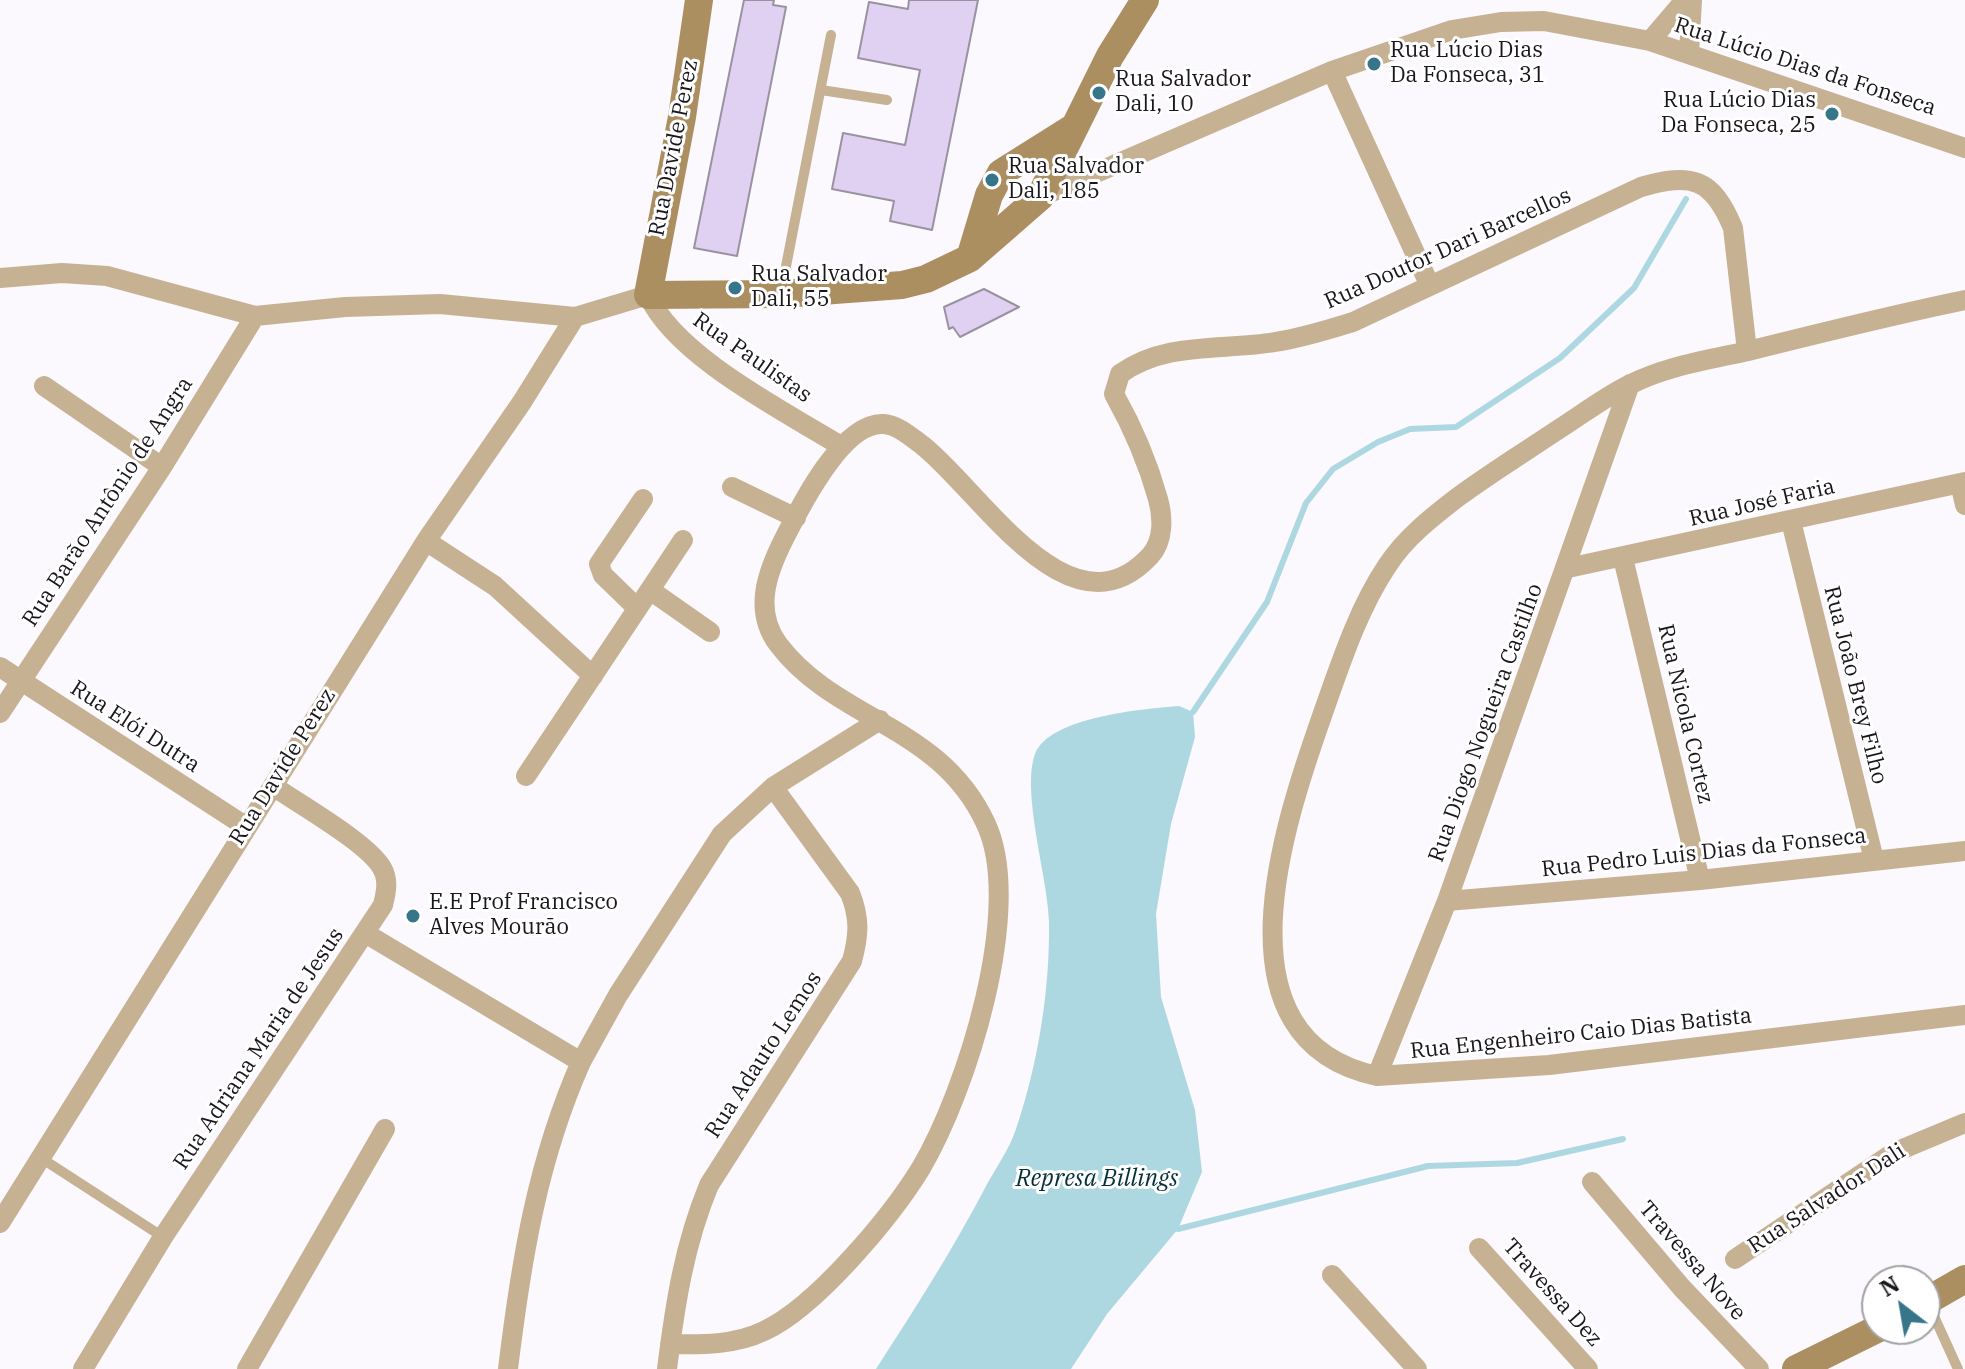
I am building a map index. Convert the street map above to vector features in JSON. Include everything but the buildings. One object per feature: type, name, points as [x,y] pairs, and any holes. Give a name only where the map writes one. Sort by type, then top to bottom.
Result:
[{"type":"street","name":"Rua Davide Perez","points":[[648,295],[682,117],[699,0]]},
{"type":"street","points":[[0,278],[62,273],[107,276],[255,316],[345,307],[440,304],[575,317],[648,295],[781,294],[902,285],[926,279],[970,258],[1020,218],[1044,189],[1071,129],[1145,0]]},
{"type":"street","points":[[1650,41],[1685,0]]},
{"type":"street","points":[[1689,54],[1692,0]]},
{"type":"street","name":"Rua Lúcio Dias da Fonseca","points":[[1044,189],[1332,71],[1452,30],[1501,22],[1544,21],[1650,41],[1965,148]]},
{"type":"street","points":[[1332,71],[1430,286]]},
{"type":"street","points":[[970,258],[989,195],[1001,173],[1021,157],[1071,129]]},
{"type":"street","points":[[1021,157],[1035,164],[1044,189]]},
{"type":"street","name":"Rua Doutor Dari Barcellos","points":[[670,1344],[710,1345],[764,1331],[824,1284],[867,1242],[921,1168],[961,1082],[994,955],[999,905],[997,863],[989,830],[975,801],[951,769],[802,669],[778,643],[767,624],[762,602],[767,582],[796,518],[841,446],[869,426],[886,424],[904,432],[936,456],[1042,561],[1066,577],[1092,584],[1115,581],[1137,569],[1155,551],[1162,529],[1158,501],[1145,460],[1114,394],[1120,374],[1152,355],[1312,336],[1388,307],[1641,187],[1688,178],[1698,182],[1720,201],[1733,228],[1747,351]]},
{"type":"street","points":[[989,195],[1001,215],[1020,218]]},
{"type":"street","name":"Rua Paulistas","points":[[648,295],[659,317],[676,335],[742,385],[841,446]]},
{"type":"street","name":"Rua Engenheiro Caio Dias Batista","points":[[1965,300],[1839,326],[1691,363],[1630,384],[1460,496],[1415,532],[1387,566],[1335,681],[1302,773],[1276,872],[1272,955],[1284,1004],[1303,1033],[1323,1053],[1360,1072],[1377,1076],[1549,1065],[1965,1015]]},
{"type":"street","name":"Rua Barão Antônio de Angra","points":[[0,713],[162,467],[255,316]]},
{"type":"street","name":"Rua Davide Perez","points":[[0,1223],[245,826],[426,541],[522,402],[575,317]]},
{"type":"street","name":"Rua Diogo Nogueira Castilho","points":[[1377,1076],[1447,901],[1568,568],[1630,384]]},
{"type":"street","points":[[44,386],[162,467]]},
{"type":"street","points":[[1962,483],[1965,505]]},
{"type":"street","name":"Rua José Faria","points":[[1568,568],[1962,483]]},
{"type":"street","points":[[732,487],[796,518]]},
{"type":"street","points":[[637,608],[599,569],[643,499]]},
{"type":"street","name":"Rua João Brey Filho","points":[[1791,521],[1874,860]]},
{"type":"street","points":[[526,776],[683,540]]},
{"type":"street","points":[[426,541],[495,586],[593,676]]},
{"type":"street","name":"Rua Nicola Cortez","points":[[1623,558],[1700,880]]},
{"type":"street","points":[[650,590],[710,632]]},
{"type":"street","name":"Rua Elói Dutra","points":[[0,667],[245,826]]},
{"type":"street","points":[[508,1369],[520,1272],[539,1176],[559,1112],[581,1062],[618,995],[722,834],[773,787],[880,720]]},
{"type":"street","name":"Rua Adriana Maria de Jesus","points":[[83,1369],[163,1237],[383,905],[387,885],[383,869],[368,852],[273,786]]},
{"type":"street","name":"Rua Adauto Lemos","points":[[667,1369],[680,1272],[692,1225],[709,1185],[838,985],[852,961],[859,935],[858,912],[850,893],[773,787]]},
{"type":"street","name":"Rua Pedro Luis Dias da Fonseca","points":[[1447,901],[1700,880],[1965,851]]},
{"type":"street","points":[[365,933],[581,1062]]},
{"type":"street","name":"Rua Salvador Dali","points":[[1735,1259],[1893,1153],[1965,1123]]},
{"type":"street","points":[[247,1369],[385,1129]]},
{"type":"street","name":"Travessa Nove","points":[[1592,1182],[1682,1288],[1759,1369]]},
{"type":"street","name":"Travessa Dez","points":[[1479,1248],[1588,1369]]},
{"type":"street","points":[[1332,1275],[1417,1369]]},
{"type":"street","points":[[1941,1293],[1965,1279]]},
{"type":"street","points":[[1796,1369],[1861,1337]]},
{"type":"lane","points":[[781,294],[831,35]]},
{"type":"lane","points":[[821,90],[887,100]]},
{"type":"lane","points":[[41,1158],[163,1237]]},
{"type":"lane","points":[[1941,1333],[1958,1369]]},
{"type":"water","name":"Represa Billings","points":[[1179,706],[1193,712],[1195,737],[1171,824],[1156,914],[1161,997],[1195,1110],[1202,1172],[1178,1229],[1107,1314],[1071,1369],[876,1369],[946,1257],[1006,1152],[1031,1079],[1045,1000],[1049,947],[1048,903],[1031,790],[1035,754],[1044,741],[1078,723],[1122,712]]},
{"type":"waterway","points":[[1193,712],[1267,602],[1306,503],[1333,469],[1378,442],[1410,429],[1456,427],[1560,358],[1634,288],[1686,199]]},
{"type":"waterway","points":[[1178,1229],[1428,1166],[1517,1163],[1623,1139]]},
{"type":"place","name":"Rua Lúcio Dias Da Fonseca, 31","points":[[1374,64]]},
{"type":"place","name":"Rua Salvador Dali, 10","points":[[1099,93]]},
{"type":"place","name":"Rua Lúcio Dias Da Fonseca, 25","points":[[1832,114]]},
{"type":"place","name":"Rua Salvador Dali, 185","points":[[992,180]]},
{"type":"place","name":"Rua Salvador Dali, 55","points":[[735,288]]},
{"type":"place","name":"E.E Prof Francisco Alves Mourão","points":[[413,916]]}]
